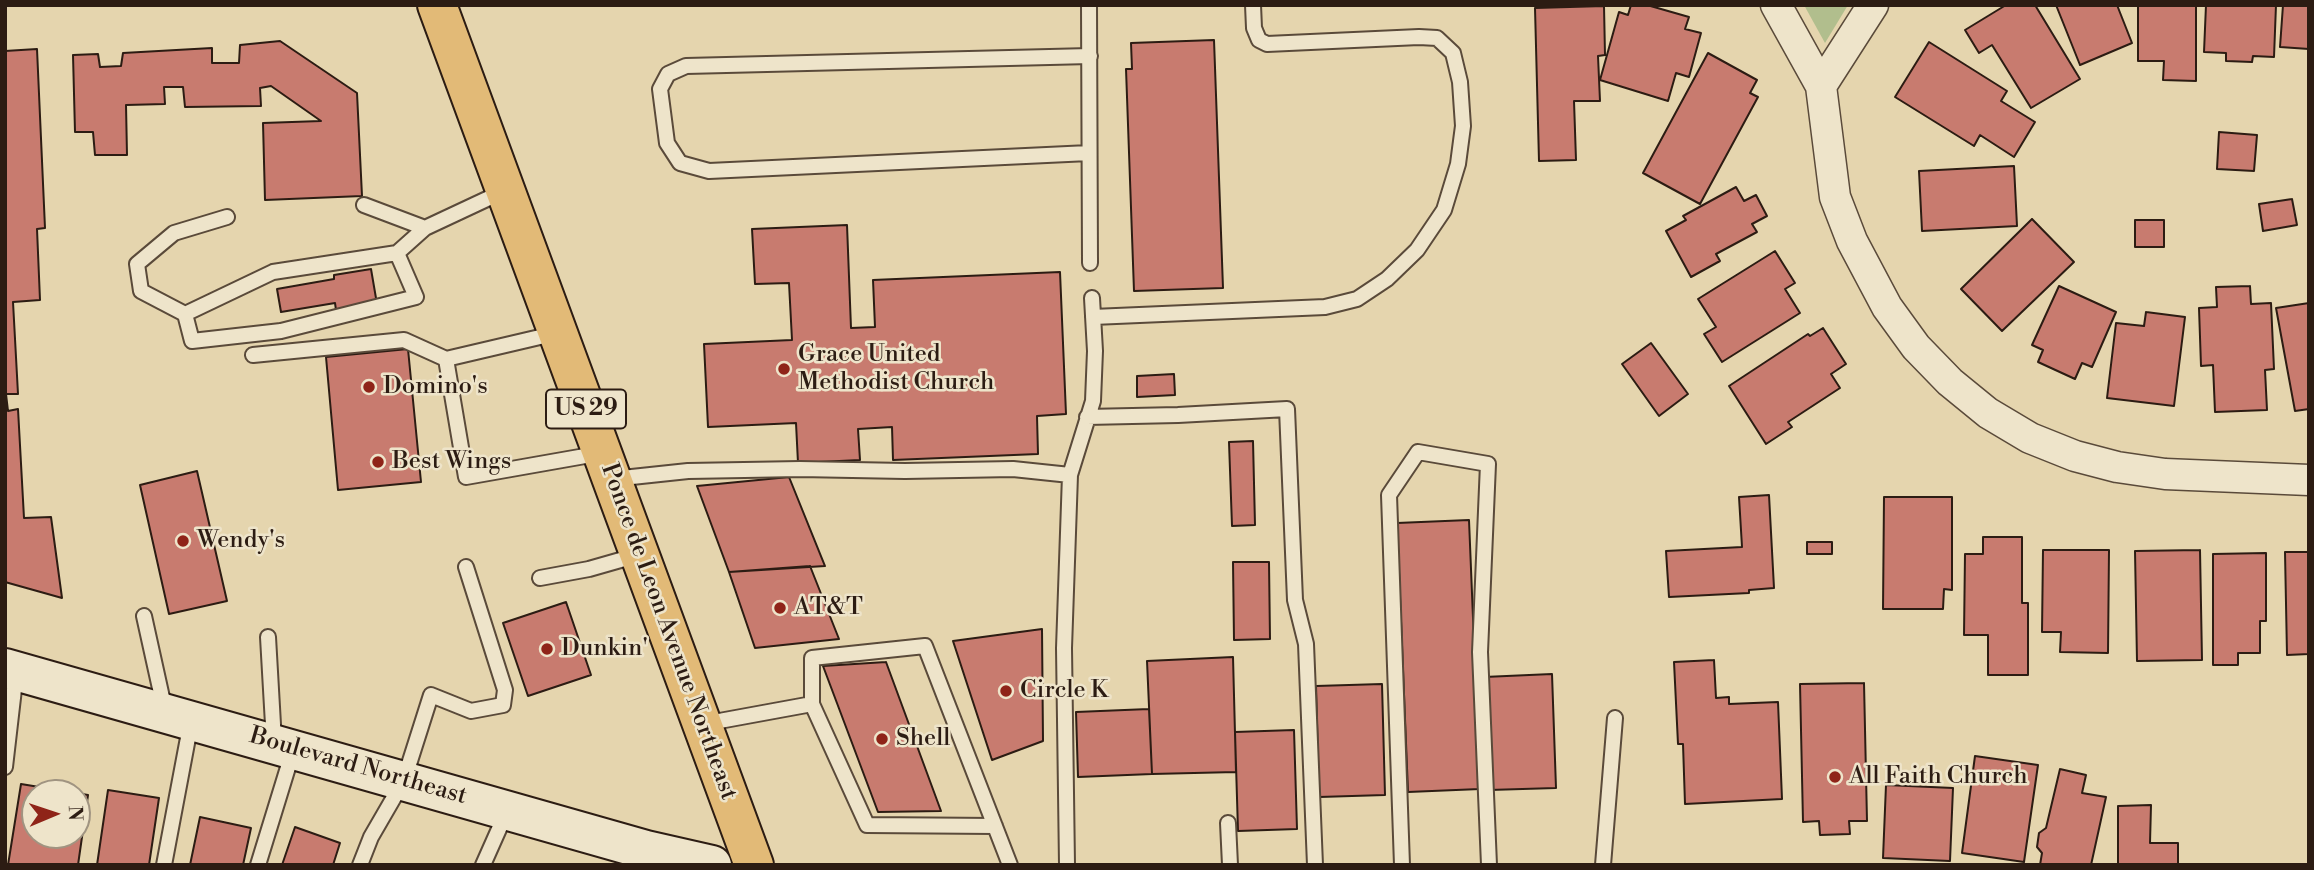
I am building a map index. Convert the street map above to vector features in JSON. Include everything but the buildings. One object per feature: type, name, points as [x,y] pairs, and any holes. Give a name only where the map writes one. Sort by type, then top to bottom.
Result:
[{"type":"highway","name":"Ponce de Leon Avenue Northeast","points":[[437,5],[754,865]]},
{"type":"main road","name":"Boulevard Northeast","points":[[11,669],[508,810],[643,858],[712,865]]},
{"type":"street","points":[[1776,5],[1821,86],[1835,197],[1852,241],[1887,307],[1916,347],[1959,390],[1988,413],[2030,438],[2075,456],[2117,467],[2165,474],[2309,480]]},
{"type":"street","points":[[1821,86],[1873,5]]},
{"type":"lane","points":[[1089,5],[1090,263]]},
{"type":"lane","points":[[1093,317],[1325,307],[1357,299],[1387,279],[1417,250],[1444,211],[1458,164],[1463,126],[1460,82],[1453,53],[1437,38],[1419,37],[1275,46],[1259,40],[1254,28],[1253,5]]},
{"type":"lane","points":[[1089,153],[709,171],[680,163],[667,144],[660,89],[668,74],[686,66],[1090,56]]},
{"type":"lane","points":[[186,314],[274,272],[397,253],[425,228],[505,190]]},
{"type":"lane","points":[[364,205],[425,228]]},
{"type":"lane","points":[[186,314],[141,291],[137,264],[174,233],[227,217]]},
{"type":"lane","points":[[186,314],[192,341],[281,331],[416,297],[397,253]]},
{"type":"lane","points":[[1066,865],[1064,648],[1070,475],[1093,401],[1095,351],[1092,299]]},
{"type":"lane","points":[[253,355],[404,340],[446,359],[558,332]]},
{"type":"lane","points":[[446,359],[466,477],[607,466],[688,471],[1013,469],[1070,475]]},
{"type":"lane","points":[[1087,417],[1287,409],[1295,600],[1306,644],[1315,865]]},
{"type":"lane","points":[[1402,865],[1389,495],[1418,452],[1488,464],[1480,652],[1489,865]]},
{"type":"lane","points":[[540,578],[589,569],[639,554]]},
{"type":"lane","points":[[360,865],[371,837],[404,780],[431,695],[471,711],[503,705],[505,690],[466,567]]},
{"type":"lane","points":[[144,617],[179,717],[164,865]]},
{"type":"lane","points":[[258,865],[284,746],[268,636]]},
{"type":"lane","points":[[995,826],[866,825],[812,704],[812,658],[925,646],[995,826],[1010,865]]},
{"type":"lane","points":[[5,766],[11,669]]},
{"type":"lane","points":[[702,724],[812,704]]},
{"type":"lane","points":[[1603,865],[1615,718]]},
{"type":"lane","points":[[483,865],[508,810]]},
{"type":"lane","points":[[1228,823],[1230,865]]},
{"type":"green space","points":[[1804,5],[1848,5],[1825,43]]},
{"type":"place","name":"Grace United Methodist Church","points":[[784,369]]},
{"type":"place","name":"Domino's","points":[[369,387]]},
{"type":"place","name":"Best Wings","points":[[378,462]]},
{"type":"place","name":"Wendy's","points":[[183,541]]},
{"type":"place","name":"AT&T","points":[[780,608]]},
{"type":"place","name":"Dunkin'","points":[[547,649]]},
{"type":"place","name":"Circle K","points":[[1006,691]]},
{"type":"place","name":"Shell","points":[[882,739]]},
{"type":"place","name":"All Faith Church","points":[[1835,777]]}]
